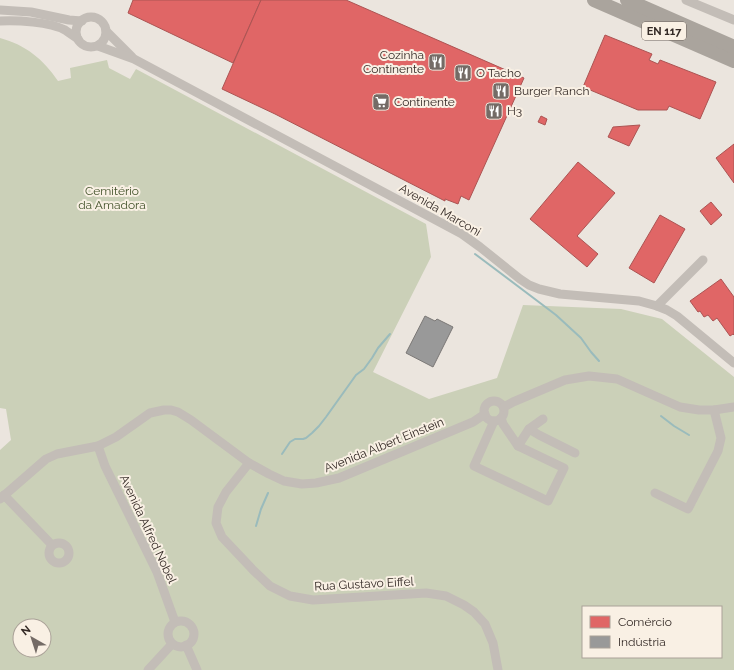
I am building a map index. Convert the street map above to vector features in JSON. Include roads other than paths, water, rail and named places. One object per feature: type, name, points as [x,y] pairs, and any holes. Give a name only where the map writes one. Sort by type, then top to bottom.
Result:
[{"type":"highway","name":"EN 117","points":[[594,0],[734,62]]},
{"type":"highway","name":"EN 117","points":[[627,0],[734,47]]},
{"type":"street","points":[[686,0],[734,20]]},
{"type":"street","points":[[0,10],[32,12],[69,20],[82,21]]},
{"type":"street","points":[[0,21],[33,22],[52,26],[64,30],[78,39],[84,46],[88,47],[98,46],[104,40],[106,31],[102,22],[98,19],[89,18],[82,21],[77,27],[76,31],[78,39]]},
{"type":"street","name":"Avenida Marconi","points":[[106,31],[134,59]]},
{"type":"street","name":"Avenida Marconi","points":[[98,46],[134,59],[462,234],[511,273],[529,285],[560,294],[639,301],[657,306],[677,316],[734,363]]},
{"type":"street","points":[[657,306],[703,260]]},
{"type":"street","points":[[504,407],[565,380],[589,376],[617,379],[680,407],[699,410],[714,410],[734,407]]},
{"type":"street","points":[[504,407],[500,402],[491,401],[484,408],[485,414],[488,419],[498,420],[503,424],[518,446],[564,468],[548,501],[474,466],[498,420],[504,413],[504,407]]},
{"type":"street","name":"Avenida Albert Einstein","points":[[2,497],[40,463],[51,456],[98,446],[116,437],[150,414],[164,410],[178,412],[191,420],[249,463],[277,478],[288,482],[302,484],[316,484],[355,472],[473,422],[485,414]]},
{"type":"street","points":[[655,493],[688,509],[718,451],[720,438],[714,410]]},
{"type":"street","points":[[518,446],[529,429],[543,419]]},
{"type":"street","points":[[529,429],[575,453]]},
{"type":"street","name":"Avenida Alfred Nobel","points":[[98,446],[105,466],[157,572],[175,622]]},
{"type":"street","name":"Rua Gustavo Eiffel","points":[[249,463],[220,502],[216,522],[222,537],[270,586],[290,596],[313,600],[426,593],[446,596],[474,612],[485,624],[493,642],[498,670]]},
{"type":"street","points":[[2,497],[52,545]]},
{"type":"street","points":[[183,621],[190,625],[193,636],[190,643],[179,646],[172,644],[168,632],[169,628],[175,622],[183,621]]},
{"type":"street","points":[[148,670],[172,644]]},
{"type":"street","points":[[186,645],[197,670]]},
{"type":"waterway","points":[[475,254],[556,315],[581,338],[599,361]]},
{"type":"waterway","points":[[282,454],[290,442],[295,439],[306,438],[319,426],[356,375],[364,369],[378,348],[390,334]]},
{"type":"waterway","points":[[661,416],[689,435]]},
{"type":"waterway","points":[[256,526],[268,493]]},
{"type":"place","name":"Cozinha Continente","points":[[437,62]]},
{"type":"place","name":"O Tacho","points":[[463,73]]},
{"type":"place","name":"Burger Ranch","points":[[501,91]]},
{"type":"place","name":"Continente","points":[[381,102]]},
{"type":"place","name":"H3","points":[[494,111]]},
{"type":"park label","name":"Cemitério da Amadora","points":[[112,198]]}]
